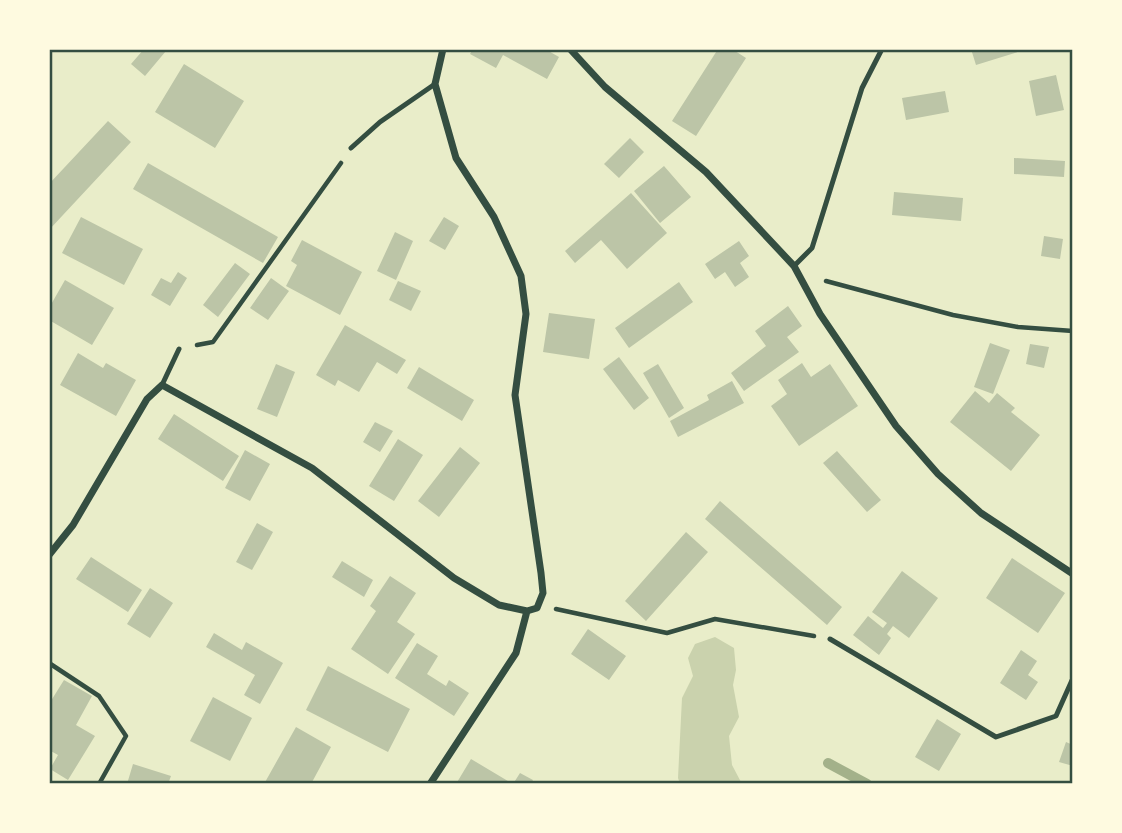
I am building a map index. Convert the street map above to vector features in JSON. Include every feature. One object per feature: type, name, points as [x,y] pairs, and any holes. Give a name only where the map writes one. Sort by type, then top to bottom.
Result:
[{"type":"street","points":[[49,555],[73,525],[147,399],[162,385],[312,468],[454,578],[499,605],[527,611],[537,608],[542,593],[541,573],[515,395],[526,314],[521,276],[494,217],[456,158],[435,84],[443,49]]},
{"type":"street","points":[[570,49],[605,87],[706,172],[794,265],[820,314],[896,426],[938,474],[981,513],[1073,574]]},
{"type":"street","points":[[430,784],[516,653],[527,611]]},
{"type":"lane","points":[[794,265],[812,248],[862,88],[882,49]]},
{"type":"lane","points":[[351,148],[380,122],[435,84]]},
{"type":"lane","points":[[162,385],[179,349]]},
{"type":"lane","points":[[830,639],[996,737],[1056,716],[1073,678]]},
{"type":"path","points":[[179,349],[213,342],[351,148]]},
{"type":"path","points":[[804,285],[830,281],[953,315],[1018,327],[1073,331]]},
{"type":"path","points":[[537,608],[566,610],[667,633],[715,619],[830,639]]},
{"type":"path","points":[[49,663],[99,695],[126,736],[99,784]]},
{"type":"green space","points":[[715,637],[734,648],[736,670],[733,685],[739,717],[729,736],[732,765],[742,784],[680,784],[678,778],[682,698],[693,676],[688,658],[695,644]]},
{"type":"building","points":[[144,49],[166,51],[145,76],[131,64]]},
{"type":"building","points":[[473,49],[545,49],[559,57],[547,79],[503,55],[496,68],[470,54]]},
{"type":"building","points":[[718,49],[732,49],[746,58],[696,136],[672,121]]},
{"type":"building","points":[[971,49],[1024,49],[1024,50],[976,65]]},
{"type":"building","points":[[184,64],[244,101],[215,148],[155,112]]},
{"type":"building","points":[[1056,75],[1064,110],[1036,116],[1029,81]]},
{"type":"building","points":[[945,91],[949,112],[906,120],[902,98]]},
{"type":"building","points":[[108,121],[131,142],[49,230],[49,184]]},
{"type":"building","points":[[630,138],[644,152],[619,178],[604,164]]},
{"type":"building","points":[[1014,158],[1065,161],[1064,177],[1014,174]]},
{"type":"building","points":[[148,163],[278,237],[263,263],[133,189]]},
{"type":"building","points":[[664,166],[691,197],[660,223],[634,191]]},
{"type":"building","points":[[894,192],[963,198],[961,221],[892,215]]},
{"type":"building","points":[[631,193],[667,233],[627,269],[601,240],[575,263],[565,251]]},
{"type":"building","points":[[81,217],[143,249],[124,285],[62,253]]},
{"type":"building","points":[[444,217],[459,226],[445,250],[429,241]]},
{"type":"building","points":[[395,232],[413,241],[396,280],[377,271]]},
{"type":"building","points":[[1044,236],[1063,239],[1060,259],[1041,256]]},
{"type":"building","points":[[302,240],[362,272],[340,315],[286,286],[297,265],[291,261]]},
{"type":"building","points":[[739,241],[749,256],[740,263],[749,277],[735,287],[725,272],[715,279],[705,264]]},
{"type":"building","points":[[235,263],[250,274],[218,317],[203,305]]},
{"type":"building","points":[[178,272],[187,278],[170,306],[151,295],[161,278],[171,283]]},
{"type":"building","points":[[271,278],[289,291],[268,320],[250,308]]},
{"type":"building","points":[[65,280],[114,308],[92,345],[49,320],[49,308]]},
{"type":"building","points":[[398,281],[421,291],[411,311],[389,300]]},
{"type":"building","points":[[679,282],[693,302],[629,348],[615,328]]},
{"type":"building","points":[[788,306],[802,326],[787,337],[799,352],[744,391],[731,373],[766,346],[755,331]]},
{"type":"building","points":[[549,313],[595,319],[589,359],[543,352]]},
{"type":"building","points":[[345,325],[406,360],[397,374],[377,362],[359,392],[338,380],[335,386],[316,375]]},
{"type":"building","points":[[990,343],[1010,350],[993,394],[974,387]]},
{"type":"building","points":[[1030,344],[1049,347],[1044,368],[1026,364]]},
{"type":"building","points":[[78,353],[103,368],[106,363],[136,380],[116,416],[60,385]]},
{"type":"building","points":[[619,357],[649,398],[634,410],[603,369]]},
{"type":"building","points":[[802,363],[811,377],[830,364],[858,406],[799,446],[771,406],[787,394],[778,380]]},
{"type":"building","points":[[276,364],[295,372],[277,417],[257,409]]},
{"type":"building","points":[[658,364],[684,408],[669,418],[643,373]]},
{"type":"building","points":[[419,367],[474,400],[462,421],[407,388]]},
{"type":"building","points":[[732,381],[744,403],[678,437],[670,421],[709,400],[707,395]]},
{"type":"building","points":[[975,391],[989,403],[997,393],[1015,408],[1011,412],[1040,435],[1011,471],[950,422]]},
{"type":"building","points":[[174,414],[239,456],[223,481],[158,439]]},
{"type":"building","points":[[375,422],[393,431],[380,452],[363,442]]},
{"type":"building","points":[[398,439],[423,455],[394,501],[369,486]]},
{"type":"building","points":[[460,447],[480,463],[439,517],[418,501]]},
{"type":"building","points":[[245,450],[270,464],[250,501],[225,488]]},
{"type":"building","points":[[837,451],[881,500],[867,512],[823,463]]},
{"type":"building","points":[[720,501],[842,607],[827,625],[705,519]]},
{"type":"building","points":[[257,523],[273,532],[252,570],[236,562]]},
{"type":"building","points":[[686,532],[708,552],[646,621],[625,601]]},
{"type":"building","points":[[91,557],[142,590],[128,612],[76,579]]},
{"type":"building","points":[[1012,558],[1065,593],[1038,633],[986,598]]},
{"type":"building","points":[[342,561],[373,580],[364,597],[332,577]]},
{"type":"building","points":[[902,571],[938,598],[909,638],[893,626],[887,634],[891,638],[879,655],[853,635],[868,616],[883,628],[887,623],[872,612]]},
{"type":"building","points":[[390,576],[416,593],[397,622],[415,634],[388,674],[351,649],[376,611],[370,606]]},
{"type":"building","points":[[150,588],[173,603],[150,638],[127,624]]},
{"type":"building","points":[[588,629],[626,656],[609,680],[571,654]]},
{"type":"building","points":[[214,633],[242,650],[246,642],[283,663],[260,704],[244,695],[255,675],[206,647]]},
{"type":"building","points":[[417,643],[438,656],[427,674],[446,686],[449,680],[469,693],[454,716],[395,678]]},
{"type":"building","points":[[1021,650],[1037,661],[1028,675],[1038,682],[1026,700],[1000,683]]},
{"type":"building","points":[[328,666],[410,709],[388,752],[306,710]]},
{"type":"building","points":[[64,680],[92,696],[76,725],[95,736],[68,780],[50,769],[58,755],[49,750],[49,704]]},
{"type":"building","points":[[213,697],[252,718],[230,761],[190,741]]},
{"type":"building","points":[[937,719],[961,734],[939,771],[915,757]]},
{"type":"building","points":[[296,727],[331,747],[311,784],[264,784]]},
{"type":"building","points":[[1066,742],[1073,745],[1073,766],[1059,762]]},
{"type":"building","points":[[471,759],[513,784],[456,784]]},
{"type":"building","points":[[133,764],[171,776],[168,784],[127,784]]},
{"type":"building","points":[[520,773],[533,780],[531,784],[513,784]]},
{"type":"waterway","points":[[828,763],[867,784]]}]
